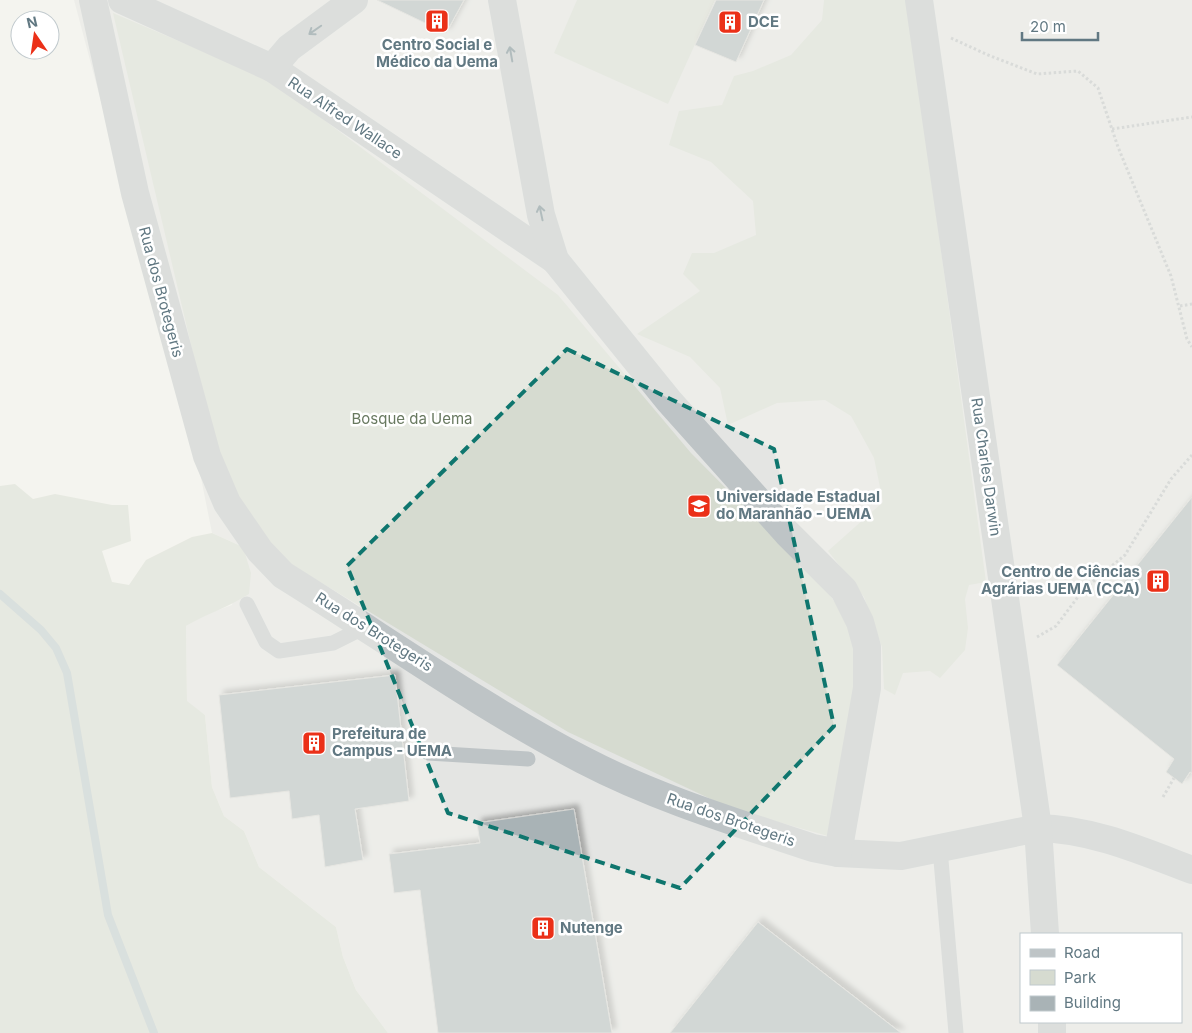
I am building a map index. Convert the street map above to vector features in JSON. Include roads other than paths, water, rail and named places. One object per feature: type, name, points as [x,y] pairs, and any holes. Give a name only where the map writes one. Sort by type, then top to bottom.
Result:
[{"type":"street","name":"Rua dos Brotegeris","points":[[93,0],[137,202],[207,456],[227,503],[260,551],[283,575],[532,731],[582,760],[627,781],[718,817],[812,848],[838,853],[901,856],[1038,828],[1086,833],[1133,847],[1192,870]]},
{"type":"street","name":"Rua Alfred Wallace","points":[[122,0],[272,68],[555,260]]},
{"type":"street","points":[[272,68],[289,48],[354,0]]},
{"type":"street","points":[[502,0],[541,214],[555,260],[669,401],[787,533],[844,590],[855,610],[867,648],[867,688],[838,853]]},
{"type":"street","name":"Rua Charles Darwin","points":[[919,0],[1038,828],[1046,933]]},
{"type":"lane","points":[[247,604],[266,642],[279,650],[333,643],[364,626]]},
{"type":"lane","points":[[428,753],[528,759]]},
{"type":"lane","points":[[940,849],[956,1033]]},
{"type":"waterway","points":[[0,594],[41,630],[56,648],[67,673],[108,915],[154,1033]]},
{"type":"place","name":"Centro Social e Médico da Uema","points":[[437,21]]},
{"type":"place","name":"DCE","points":[[730,22]]},
{"type":"place","name":"Universidade Estadual do Maranhão - UEMA","points":[[699,506]]},
{"type":"place","name":"Centro de Ciências Agrárias UEMA (CCA)","points":[[1158,581]]},
{"type":"place","name":"Prefeitura de Campus - UEMA","points":[[314,743]]},
{"type":"place","name":"Nutenge","points":[[543,928]]},
{"type":"park label","name":"Bosque da Uema","points":[[412,419]]}]
